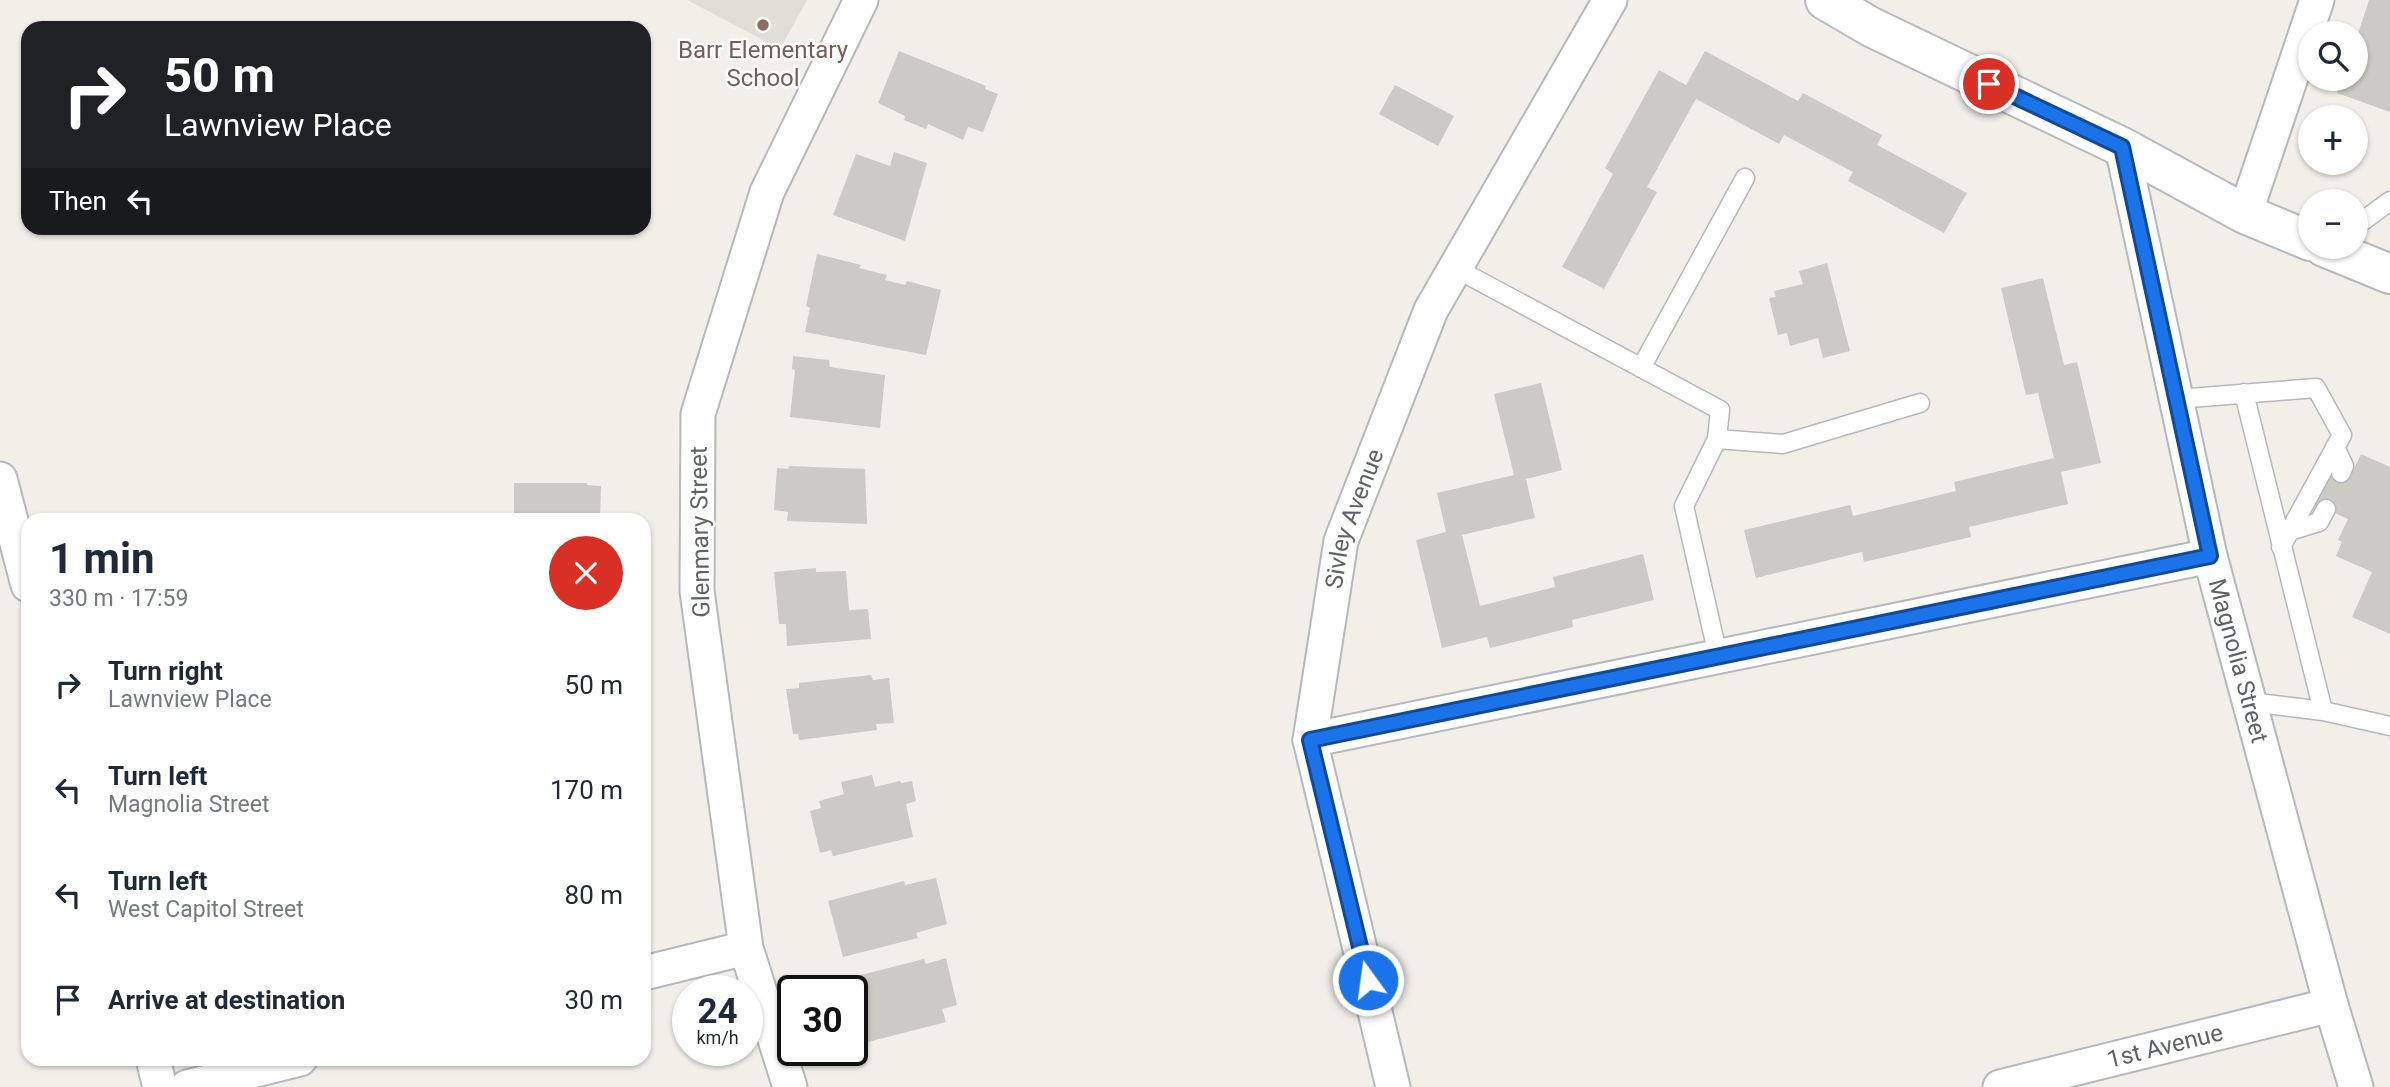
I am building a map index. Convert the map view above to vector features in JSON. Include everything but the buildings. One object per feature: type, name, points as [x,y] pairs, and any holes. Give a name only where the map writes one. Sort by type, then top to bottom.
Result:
[{"type":"main road","points":[[1825,0],[1871,27],[2122,147],[2245,214],[2298,232]]},
{"type":"main road","points":[[2361,259],[2390,274]]},
{"type":"street","name":"Glenmary Street","points":[[790,1087],[746,948],[697,591],[698,414],[767,192],[861,0]]},
{"type":"street","name":"Sivley Avenue","points":[[1394,1087],[1310,740],[1341,541],[1431,310],[1610,0]]},
{"type":"street","points":[[2245,214],[2317,0]]},
{"type":"street","name":"Magnolia Street","points":[[2122,147],[2210,556],[2331,1005],[2356,1087]]},
{"type":"street","points":[[0,479],[21,558]]},
{"type":"street","points":[[1310,740],[2210,556]]},
{"type":"street","points":[[651,971],[746,948]]},
{"type":"street","name":"1st Avenue","points":[[2000,1087],[2331,1005]]},
{"type":"street","points":[[155,1066],[160,1087]]},
{"type":"street","points":[[187,1087],[272,1066]]},
{"type":"lane","points":[[1641,368],[1745,178]]},
{"type":"lane","points":[[2368,216],[2390,201]]},
{"type":"lane","points":[[1455,268],[1720,410],[1717,439],[1684,506],[1718,656]]},
{"type":"lane","points":[[2176,399],[2316,388],[2342,435],[2281,547]]},
{"type":"lane","points":[[2244,393],[2323,710]]},
{"type":"lane","points":[[1717,439],[1783,444],[1920,403]]},
{"type":"lane","points":[[2335,447],[2344,466],[2341,473]]},
{"type":"lane","points":[[2290,531],[2319,522],[2326,509]]},
{"type":"lane","points":[[2250,702],[2323,710],[2390,726]]},
{"type":"shaded area","name":"Barr Elementary School","points":[[687,0],[807,0],[780,49]]},
{"type":"place","name":"Barr Elementary School","points":[[763,25]]},
{"type":"route","points":[[1368,980],[1310,740],[2210,556],[2122,147],[1989,84]]}]
